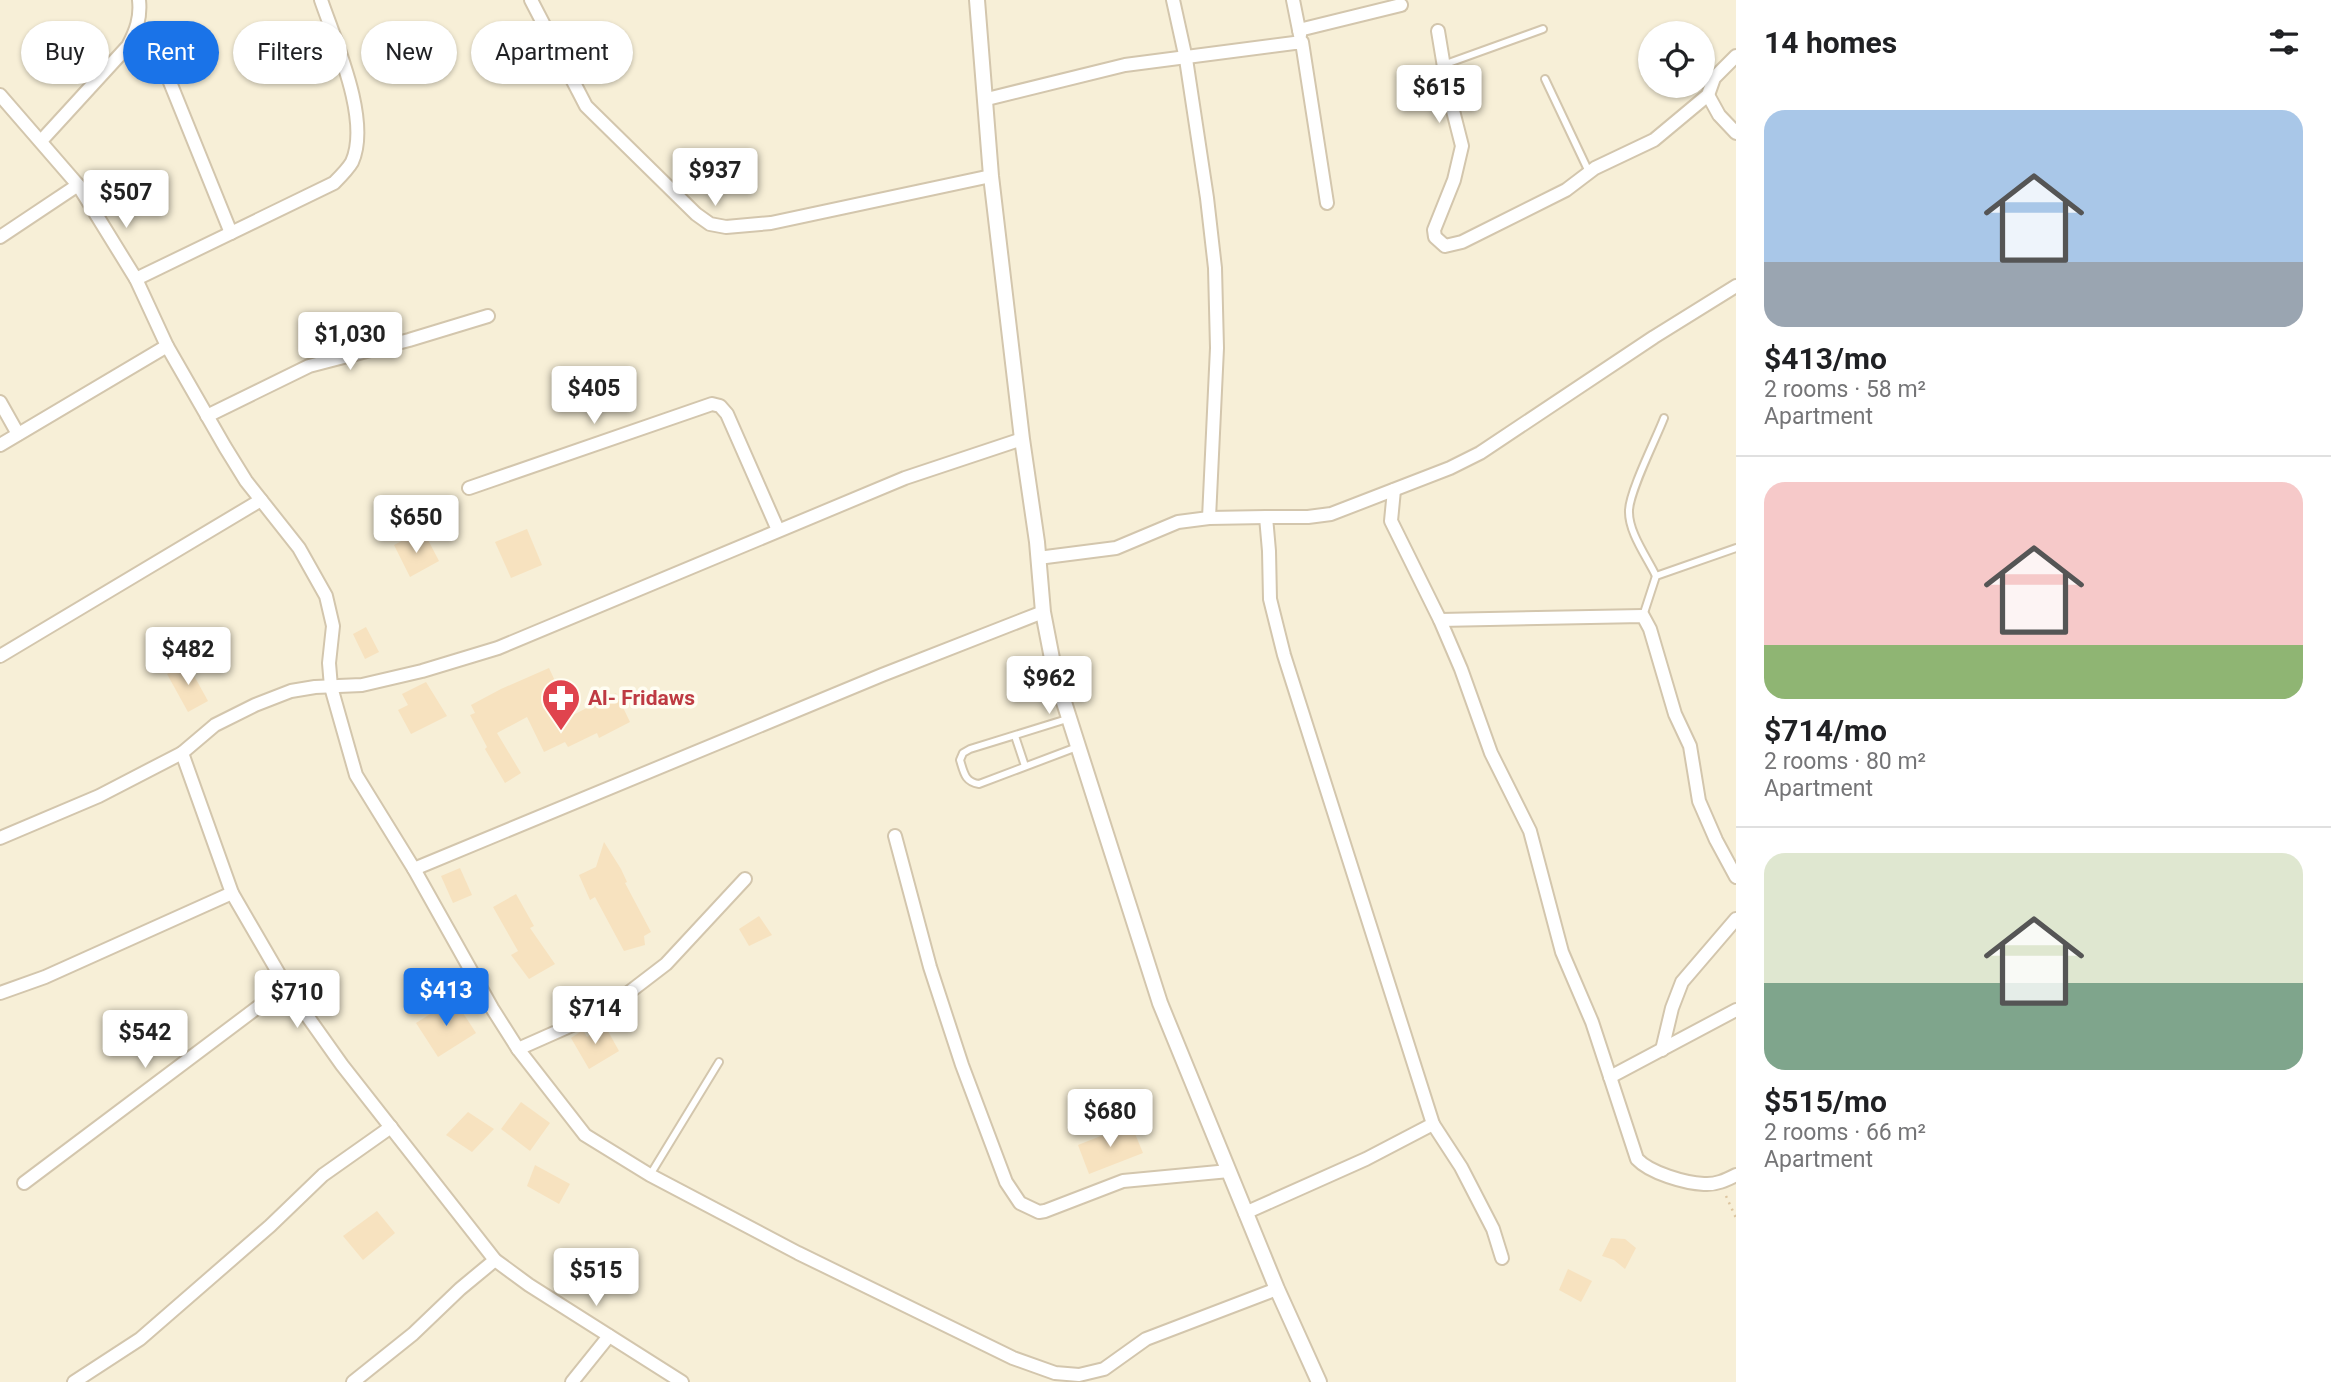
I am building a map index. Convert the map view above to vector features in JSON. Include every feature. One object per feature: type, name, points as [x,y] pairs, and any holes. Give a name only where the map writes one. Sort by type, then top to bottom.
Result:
[{"type":"street","points":[[138,21],[139,0]]},
{"type":"street","points":[[136,279],[334,183],[351,163],[356,142],[356,112],[321,0]]},
{"type":"street","points":[[531,0],[586,106],[696,214],[710,224],[726,227],[771,223],[991,176]]},
{"type":"street","points":[[977,0],[987,99],[991,176],[1043,612],[1055,674],[1160,1003],[1245,1213],[1319,1382]]},
{"type":"street","points":[[1173,0],[1185,59],[1215,268],[1217,348],[1209,518]]},
{"type":"street","points":[[1293,0],[1327,203]]},
{"type":"street","points":[[987,99],[1125,65],[1185,59],[1300,36],[1401,5]]},
{"type":"street","points":[[1438,31],[1462,146],[1448,199],[1436,221],[1435,237],[1440,243],[1451,246],[1566,190],[1589,172],[1654,140],[1704,98]]},
{"type":"street","points":[[41,141],[123,51]]},
{"type":"street","points":[[1715,77],[1736,56]]},
{"type":"street","points":[[171,84],[232,233]]},
{"type":"street","points":[[0,94],[78,185],[136,279],[167,346],[206,416],[246,481],[299,548],[326,596],[334,626],[329,663],[331,688],[356,775],[414,869],[492,1009],[518,1049],[585,1135],[650,1175],[798,1253],[1013,1358],[1055,1373],[1083,1378],[1104,1369],[1146,1339],[1277,1289]]},
{"type":"street","points":[[1710,98],[1719,115],[1736,133]]},
{"type":"street","points":[[0,237],[78,185]]},
{"type":"street","points":[[1038,558],[1116,548],[1178,522],[1209,518],[1308,517],[1331,514],[1394,490],[1480,453],[1736,286]]},
{"type":"street","points":[[206,416],[309,366],[488,316]]},
{"type":"street","points":[[0,445],[167,346]]},
{"type":"street","points":[[0,402],[18,434]]},
{"type":"street","points":[[469,488],[712,404],[720,406],[727,414],[778,530]]},
{"type":"street","points":[[0,838],[99,796],[182,753],[215,725],[291,691],[362,685],[422,671],[498,648],[927,470],[1022,439]]},
{"type":"street","points":[[1394,490],[1391,520],[1440,620],[1461,668],[1487,744],[1530,831],[1562,952],[1592,1022],[1637,1160],[1643,1167],[1703,1184],[1719,1182],[1736,1175]]},
{"type":"street","points":[[0,656],[261,500]]},
{"type":"street","points":[[1266,517],[1270,599],[1284,654],[1433,1124],[1461,1167],[1493,1229],[1502,1258]]},
{"type":"street","points":[[414,869],[882,675],[1043,612]]},
{"type":"street","points":[[1440,620],[1643,616],[1650,629],[1675,714],[1690,746],[1699,801],[1736,877]]},
{"type":"street","points":[[182,753],[232,892],[286,986],[342,1065],[495,1260],[682,1382]]},
{"type":"street","points":[[895,836],[930,967],[962,1065],[1006,1182],[1020,1203],[1039,1212],[1124,1181],[1228,1171]]},
{"type":"street","points":[[518,1049],[606,1010],[666,964],[745,879]]},
{"type":"street","points":[[0,993],[45,977],[232,892]]},
{"type":"street","points":[[1662,1050],[1672,1007],[1682,982],[1736,919]]},
{"type":"street","points":[[24,1183],[286,986]]},
{"type":"street","points":[[1610,1077],[1736,1010]]},
{"type":"street","points":[[1245,1213],[1354,1164],[1433,1124]]},
{"type":"street","points":[[74,1382],[141,1339],[261,1234],[323,1174],[391,1127]]},
{"type":"street","points":[[353,1382],[413,1334],[495,1260]]},
{"type":"street","points":[[572,1382],[609,1336]]},
{"type":"lane","points":[[1443,65],[1543,29]]},
{"type":"lane","points":[[1545,79],[1589,172]]},
{"type":"lane","points":[[1643,616],[1657,576],[1634,531],[1629,510],[1664,418]]},
{"type":"lane","points":[[1657,576],[1736,548]]},
{"type":"lane","points":[[1069,719],[970,749],[963,753],[960,760],[965,778],[971,783],[979,784],[1077,747]]},
{"type":"lane","points":[[1015,736],[1025,766]]},
{"type":"lane","points":[[650,1175],[719,1062]]},
{"type":"path","points":[[1719,1182],[1736,1218]]},
{"type":"shaded area","points":[[0,0],[1736,0],[1736,1382],[0,1382]]},
{"type":"building","points":[[527,529],[542,565],[511,578],[495,542]]},
{"type":"building","points":[[411,536],[414,543],[426,536],[439,561],[410,577],[394,545]]},
{"type":"building","points":[[366,627],[379,652],[365,659],[353,634]]},
{"type":"building","points":[[187,663],[208,701],[188,712],[167,674]]},
{"type":"building","points":[[549,668],[573,715],[616,693],[630,722],[599,738],[597,733],[568,747],[565,742],[544,752],[527,717],[497,733],[521,773],[505,783],[485,749],[487,747],[470,715],[475,713],[471,705]]},
{"type":"building","points":[[426,682],[447,716],[411,734],[398,710],[408,705],[402,694]]},
{"type":"building","points":[[604,842],[621,869],[627,882],[625,883],[651,932],[644,936],[645,945],[624,951],[595,897],[590,900],[579,875],[596,867]]},
{"type":"building","points":[[460,868],[472,895],[453,903],[441,876]]},
{"type":"building","points":[[516,894],[534,926],[530,928],[555,964],[529,979],[511,955],[518,951],[493,907]]},
{"type":"building","points":[[759,916],[772,935],[749,946],[739,929]]},
{"type":"building","points":[[454,999],[476,1033],[438,1057],[416,1023]]},
{"type":"building","points":[[604,1024],[619,1051],[589,1069],[571,1038],[583,1030],[587,1037]]},
{"type":"building","points":[[521,1102],[550,1123],[530,1151],[501,1129]]},
{"type":"building","points":[[468,1112],[494,1129],[472,1152],[446,1135]]},
{"type":"building","points":[[1131,1124],[1143,1153],[1089,1174],[1078,1145]]},
{"type":"building","points":[[535,1165],[570,1184],[559,1204],[527,1186]]},
{"type":"building","points":[[377,1211],[395,1233],[363,1260],[343,1236]]},
{"type":"building","points":[[1611,1238],[1625,1239],[1636,1248],[1625,1269],[1614,1260],[1602,1256]]},
{"type":"building","points":[[1568,1269],[1592,1281],[1581,1302],[1559,1290]]},
{"type":"place","name":"Al- Fridaws","points":[[561,732]]}]
